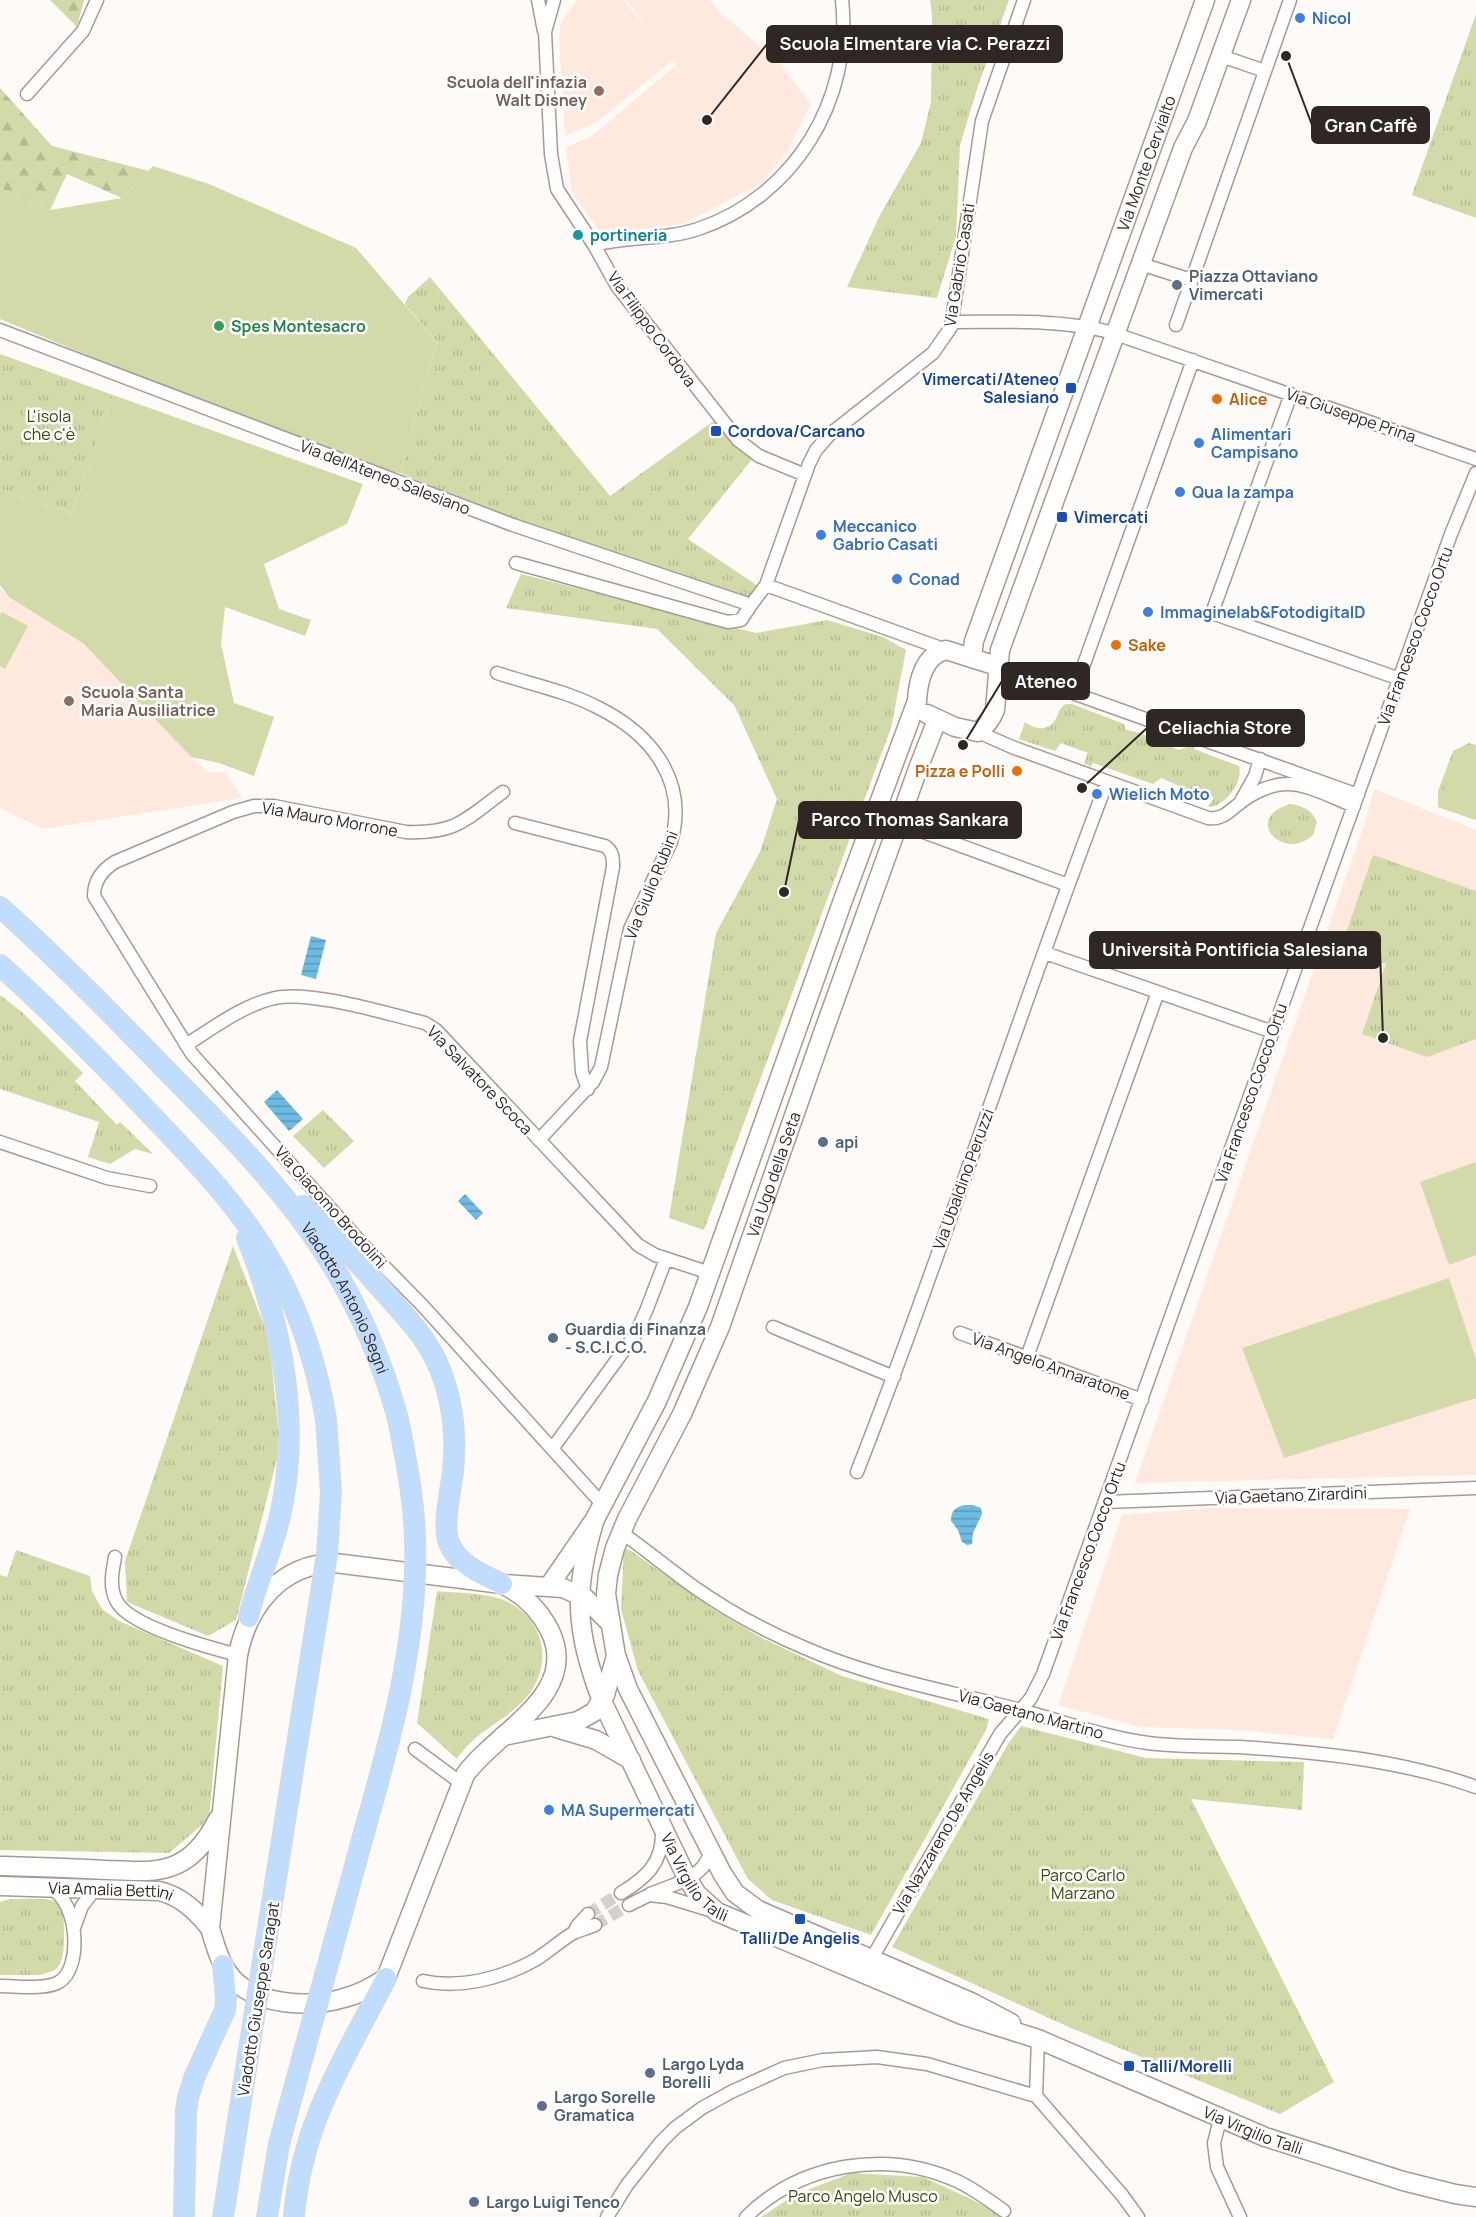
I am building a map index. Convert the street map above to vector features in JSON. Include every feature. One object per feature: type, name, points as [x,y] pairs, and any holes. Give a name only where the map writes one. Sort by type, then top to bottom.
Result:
[{"type":"main road","name":"Viadotto Antonio Segni","points":[[0,907],[146,1049],[256,1165],[303,1223],[331,1263],[372,1344],[398,1419],[407,1460],[414,1517],[414,1590],[401,1690],[279,2144],[267,2217]]},
{"type":"main road","points":[[0,965],[69,1030],[208,1176],[237,1210],[255,1256],[283,1365],[289,1423],[288,1463],[281,1509],[275,1538],[249,1617]]},
{"type":"main road","points":[[256,1165],[319,1222],[407,1317],[428,1345],[443,1377],[453,1413],[454,1461],[447,1519],[448,1542],[467,1565],[502,1584]]},
{"type":"main road","name":"Viadotto Giuseppe Saragat","points":[[223,2217],[328,1546],[331,1486],[326,1419],[314,1362],[298,1315],[269,1258],[237,1210]]},
{"type":"main road","points":[[184,2217],[187,2105],[194,2078],[225,2010],[223,1965]]},
{"type":"main road","points":[[294,2217],[306,2149],[318,2110],[386,1978]]},
{"type":"street","points":[[27,94],[83,31],[97,0]]},
{"type":"street","points":[[538,0],[545,32]]},
{"type":"street","name":"Via Filippo Cordova","points":[[554,0],[545,32],[549,135],[555,183],[565,203],[594,244],[617,286],[738,440],[759,456],[806,475]]},
{"type":"street","points":[[594,244],[698,229],[743,208],[779,181],[801,156],[812,139],[830,97],[842,46],[842,0]]},
{"type":"street","name":"Via Gabrio Casati","points":[[766,585],[812,456],[821,443],[838,427],[937,350],[953,322],[982,121],[1024,0]]},
{"type":"street","name":"Via Monte Cervialto","points":[[1088,328],[1205,0]]},
{"type":"street","name":"Via Monte Cervialto","points":[[1115,334],[1183,148],[1197,120],[1241,0]]},
{"type":"street","points":[[1176,325],[1290,0]]},
{"type":"street","points":[[1221,56],[1265,71]]},
{"type":"street","points":[[1141,264],[1191,280]]},
{"type":"street","points":[[953,322],[1028,322],[1088,328],[1115,334],[1193,360],[1074,692]]},
{"type":"street","points":[[972,657],[974,641],[1088,328]]},
{"type":"street","name":"Via dell'Ateneo Salesiano","points":[[0,330],[513,525],[751,605]]},
{"type":"street","points":[[978,732],[988,724],[994,710],[1000,650],[1115,334]]},
{"type":"street","name":"Via Giuseppe Prina","points":[[1193,360],[1476,459]]},
{"type":"street","points":[[1291,394],[1212,613],[1400,679]]},
{"type":"street","name":"Via Francesco Cocco Ortu","points":[[1020,1710],[1035,1692],[1043,1674],[1454,526],[1476,473]]},
{"type":"street","points":[[516,563],[728,622],[741,620],[766,585],[1260,759],[1356,800]]},
{"type":"street","points":[[946,650],[933,655],[919,684],[916,701],[922,711],[938,720],[978,732],[1107,782],[1208,818],[1223,817],[1241,802],[1270,787],[1286,784],[1356,800]]},
{"type":"street","name":"Via Giulio Rubini","points":[[497,673],[579,700],[616,718],[638,733],[655,752],[668,774],[673,791],[675,828],[671,842],[630,929],[604,1055],[597,1074],[588,1089],[539,1140]]},
{"type":"street","name":"Via Ugo della Seta","points":[[599,1512],[657,1401],[698,1307],[916,701]]},
{"type":"street","name":"Via Ugo della Seta","points":[[616,1656],[607,1601],[607,1581],[621,1532],[681,1414],[720,1327],[899,823],[938,720]]},
{"type":"street","points":[[1241,802],[1255,776],[1260,759]]},
{"type":"street","name":"Via Ubaldino Peruzzi","points":[[857,1472],[894,1377],[1068,885],[1107,782]]},
{"type":"street","name":"Via Mauro Morrone","points":[[95,886],[104,871],[115,862],[249,807],[274,806],[406,832],[424,833],[460,825],[503,792]]},
{"type":"street","points":[[515,823],[605,846],[610,849],[612,855],[613,867],[580,1041],[582,1072],[588,1089]]},
{"type":"street","points":[[899,823],[1068,885]]},
{"type":"street","name":"Via Giacomo Brodolini","points":[[95,886],[94,896],[98,905],[186,1045],[365,1247],[422,1305],[552,1449],[599,1512]]},
{"type":"street","points":[[1045,953],[1273,1032]]},
{"type":"street","points":[[1027,1357],[1158,992]]},
{"type":"street","name":"Via Salvatore Scoca","points":[[186,1045],[243,1012],[269,1000],[286,996],[337,1002],[425,1023],[436,1030],[633,1241],[666,1260],[710,1273]]},
{"type":"street","points":[[0,1142],[107,1178],[150,1186]]},
{"type":"street","points":[[552,1449],[635,1335],[666,1260]]},
{"type":"street","points":[[773,1327],[894,1377]]},
{"type":"street","name":"Via Angelo Annaratone","points":[[960,1333],[1142,1400]]},
{"type":"street","name":"Via Gaetano Zirardini","points":[[1106,1502],[1476,1488]]},
{"type":"street","points":[[549,1586],[599,1512]]},
{"type":"street","name":"Via Virgilio Talli","points":[[599,1512],[585,1556],[579,1593],[582,1639],[590,1671],[602,1701],[687,1878],[697,1894],[717,1912],[973,2019],[1038,2039]]},
{"type":"street","name":"Via Gaetano Martino","points":[[621,1532],[712,1598],[798,1645],[866,1669],[1138,1742],[1347,1756],[1414,1768],[1476,1787]]},
{"type":"street","points":[[115,1557],[111,1585],[122,1610],[186,1641],[238,1655]]},
{"type":"street","points":[[502,1584],[518,1593],[539,1612],[551,1634],[556,1656],[553,1677],[546,1694],[529,1713],[478,1758],[461,1783],[386,1978],[368,1989],[338,2000],[291,2002],[265,1998],[249,1991],[234,1980],[223,1965],[210,1928],[238,1655],[249,1617],[262,1599],[280,1582],[294,1574],[320,1564],[347,1564],[502,1584],[563,1588],[579,1593],[611,1624]]},
{"type":"street","points":[[503,1736],[582,1720],[594,1712],[610,1683],[616,1656]]},
{"type":"street","name":"Via Virgilio Talli","points":[[616,1656],[628,1689],[711,1852],[731,1888],[750,1906],[981,2007],[1038,2039],[1220,2119],[1333,2160],[1426,2187],[1476,2197]]},
{"type":"street","name":"Via Nazzareno De Angelis","points":[[871,1960],[1000,1734],[1020,1710]]},
{"type":"street","points":[[545,1728],[558,1728],[586,1736],[631,1760]]},
{"type":"street","points":[[415,1749],[461,1783]]},
{"type":"street","points":[[0,1866],[147,1871],[170,1867],[196,1851],[210,1834],[220,1815]]},
{"type":"street","points":[[621,1893],[645,1877],[656,1863],[662,1842],[661,1821]]},
{"type":"street","points":[[629,1905],[696,1874],[706,1865],[711,1852]]},
{"type":"street","name":"Via Amalia Bettini","points":[[0,1886],[152,1890],[166,1893],[189,1905],[210,1928]]},
{"type":"street","points":[[47,1888],[60,1894],[66,1901],[74,1929]]},
{"type":"street","points":[[0,1986],[49,1986],[62,1980],[69,1973],[72,1966],[74,1929],[82,1906],[95,1889]]},
{"type":"street","points":[[649,1895],[667,1897],[717,1912]]},
{"type":"street","points":[[423,1981],[437,1984],[461,1983],[504,1974],[534,1960],[574,1933],[577,1926],[592,1919]]},
{"type":"street","points":[[1036,2096],[1038,2039]]},
{"type":"street","points":[[607,2217],[627,2185],[661,2142],[675,2128],[713,2102],[784,2068],[823,2060],[866,2057],[927,2064],[1036,2096],[1055,2121],[1116,2187],[1138,2217]]},
{"type":"street","points":[[1220,2119],[1214,2143],[1217,2167],[1240,2217]]},
{"type":"street","points":[[747,2217],[774,2195],[806,2178],[831,2169],[868,2164],[903,2166],[939,2174],[974,2190],[1004,2211]]},
{"type":"shaded area","points":[[577,0],[623,0],[656,39],[626,0],[710,0],[720,12],[779,63],[811,104],[787,152],[761,183],[685,223],[602,235],[572,192],[566,147],[592,136],[677,64],[673,60],[597,122],[565,136],[559,39],[561,22]]},
{"type":"shaded area","name":"Scuola Santa Maria Ausiliatrice","points":[[0,588],[9,597],[84,644],[191,757],[208,772],[225,772],[242,798],[43,829],[0,808]]},
{"type":"shaded area","points":[[1374,789],[1476,830],[1476,1475],[1135,1483],[1364,825]]},
{"type":"shaded area","points":[[1212,1508],[1410,1509],[1333,1739],[1239,1730],[1141,1727],[1058,1705],[1122,1515]]},
{"type":"green space","points":[[50,0],[84,0],[77,27]]},
{"type":"green space","points":[[930,0],[1009,0],[978,86],[960,145],[956,236],[937,298],[847,287],[880,215],[921,143],[931,102],[932,15]]},
{"type":"green space","points":[[1476,14],[1476,218],[1412,195]]},
{"type":"green space","points":[[0,88],[52,146],[149,171],[122,198],[67,174],[50,210],[0,188]]},
{"type":"green space","name":"Spes Montesacro","points":[[153,166],[209,184],[356,248],[437,342],[400,473],[388,471],[193,399],[0,319],[0,188],[50,210],[122,198]]},
{"type":"green space","points":[[430,277],[610,496],[715,420],[753,458],[688,539],[761,588],[750,601],[527,526],[400,473],[437,342],[405,304],[408,297]]},
{"type":"green space","name":"L'isola che c'è","points":[[0,354],[113,395],[72,513],[0,489]]},
{"type":"green space","points":[[113,395],[363,484],[347,524],[264,564],[279,609],[311,620],[305,636],[225,607],[221,644],[234,703],[274,717],[254,776],[219,763],[191,757],[84,644],[9,597],[0,585],[0,489],[72,513]]},
{"type":"green space","points":[[521,574],[756,633],[827,620],[883,637],[906,650],[891,728],[704,1230],[669,1218],[716,933],[760,852],[777,799],[734,705],[657,629],[506,608]]},
{"type":"green space","points":[[2,612],[28,626],[5,669],[0,666],[0,615]]},
{"type":"green space","points":[[1066,704],[1072,704],[1124,724],[1126,730],[1141,733],[1157,742],[1161,736],[1174,740],[1169,746],[1179,750],[1195,744],[1194,749],[1239,766],[1239,779],[1236,786],[1220,803],[1208,807],[1214,798],[1200,789],[1195,793],[1161,778],[1153,784],[1093,763],[1091,767],[1084,763],[1088,753],[1061,743],[1055,751],[1019,739],[1025,722],[1037,728],[1045,728],[1052,724]]},
{"type":"green space","points":[[1469,743],[1476,745],[1476,820],[1438,807],[1438,791],[1453,751]]},
{"type":"green space","points":[[1453,763],[1476,771],[1476,820],[1438,807]]},
{"type":"green space","points":[[1291,804],[1307,809],[1317,822],[1313,835],[1301,842],[1290,844],[1272,835],[1268,827],[1269,818],[1276,810]]},
{"type":"green space","points":[[1373,855],[1476,891],[1476,1039],[1427,1057],[1362,1034],[1386,964],[1341,947]]},
{"type":"green space","points":[[0,995],[23,1013],[83,1073],[75,1081],[117,1125],[120,1122],[153,1154],[135,1149],[110,1164],[88,1157],[99,1122],[0,1089]]},
{"type":"green space","points":[[323,1110],[354,1141],[324,1168],[293,1136]]},
{"type":"green space","points":[[1476,1162],[1476,1255],[1449,1265],[1420,1182]]},
{"type":"green space","points":[[233,1246],[269,1338],[280,1447],[236,1620],[208,1636],[127,1602],[125,1561]]},
{"type":"green space","points":[[1449,1278],[1476,1359],[1476,1398],[1284,1458],[1242,1348]]},
{"type":"green space","points":[[624,1549],[630,1550],[713,1609],[762,1638],[842,1676],[989,1719],[986,1730],[871,1935],[772,1900],[748,1879],[638,1671],[621,1609]]},
{"type":"green space","points":[[16,1550],[90,1576],[92,1591],[102,1609],[119,1621],[223,1666],[209,1819],[169,1853],[0,1850],[0,1575],[7,1577]]},
{"type":"green space","points":[[437,1591],[494,1597],[516,1606],[536,1628],[541,1642],[540,1671],[535,1685],[525,1699],[473,1741],[457,1759],[417,1723]]},
{"type":"green space","name":"Parco Carlo Marzano","points":[[1021,1726],[1146,1758],[1304,1762],[1302,1810],[1191,1799],[1334,2082],[1280,2114],[1071,2028],[892,1947],[1008,1744]]},
{"type":"green space","points":[[11,1899],[43,1899],[54,1901],[61,1907],[64,1921],[63,1953],[62,1960],[55,1970],[40,1975],[0,1975],[0,1902]]},
{"type":"green space","name":"Parco Angelo Musco","points":[[851,2173],[923,2177],[1004,2217],[761,2217],[795,2195]]},
{"type":"water","points":[[311,936],[326,940],[316,979],[301,975]]},
{"type":"water","points":[[277,1090],[303,1119],[289,1131],[264,1102]]},
{"type":"water","points":[[465,1194],[483,1213],[476,1220],[458,1201]]},
{"type":"water","points":[[965,1505],[981,1508],[982,1514],[973,1533],[972,1544],[967,1545],[962,1542],[958,1530],[951,1521],[954,1510]]},
{"type":"tunnel","points":[[588,1914],[621,1893]]},
{"type":"tunnel","points":[[595,1925],[629,1905]]},
{"type":"place","name":"Nicol","points":[[1300,18]]},
{"type":"place","name":"Gran Caffè","points":[[1286,56]]},
{"type":"place","name":"Scuola dell'infazia Walt Disney","points":[[599,91]]},
{"type":"place","name":"Scuola Elmentare via C. Perazzi","points":[[707,120]]},
{"type":"place","name":"portineria","points":[[578,235]]},
{"type":"place","name":"Piazza Ottaviano Vimercati","points":[[1177,285]]},
{"type":"place","name":"Spes Montesacro","points":[[219,326]]},
{"type":"place","name":"Vimercati/Ateneo Salesiano","points":[[1071,388]]},
{"type":"place","name":"Alice","points":[[1217,399]]},
{"type":"place","name":"Cordova/Carcano","points":[[716,431]]},
{"type":"place","name":"Alimentari Campisano","points":[[1199,443]]},
{"type":"place","name":"Qua la zampa","points":[[1180,492]]},
{"type":"place","name":"Vimercati","points":[[1062,517]]},
{"type":"place","name":"Meccanico Gabrio Casati","points":[[821,535]]},
{"type":"place","name":"Conad","points":[[897,579]]},
{"type":"place","name":"Immaginelab&FotodigitalD","points":[[1148,612]]},
{"type":"place","name":"Sake","points":[[1116,645]]},
{"type":"place","name":"Scuola Santa Maria Ausiliatrice","points":[[69,701]]},
{"type":"place","name":"Ateneo","points":[[963,745]]},
{"type":"place","name":"Pizza e Polli","points":[[1017,771]]},
{"type":"place","name":"Celiachia Store","points":[[1082,788]]},
{"type":"place","name":"Wielich Moto","points":[[1097,794]]},
{"type":"place","name":"Parco Thomas Sankara","points":[[784,892]]},
{"type":"place","name":"Università Pontificia Salesiana","points":[[1383,1038]]},
{"type":"place","name":"api","points":[[823,1142]]},
{"type":"place","name":"Guardia di Finanza - S.C.I.C.O.","points":[[553,1338]]},
{"type":"place","name":"MA Supermercati","points":[[549,1810]]},
{"type":"place","name":"Talli/De Angelis","points":[[800,1919]]},
{"type":"place","name":"Talli/Morelli","points":[[1129,2066]]},
{"type":"place","name":"Largo Lyda Borelli","points":[[650,2073]]},
{"type":"place","name":"Largo Sorelle Gramatica","points":[[542,2106]]},
{"type":"place","name":"Largo Luigi Tenco","points":[[474,2202]]}]
